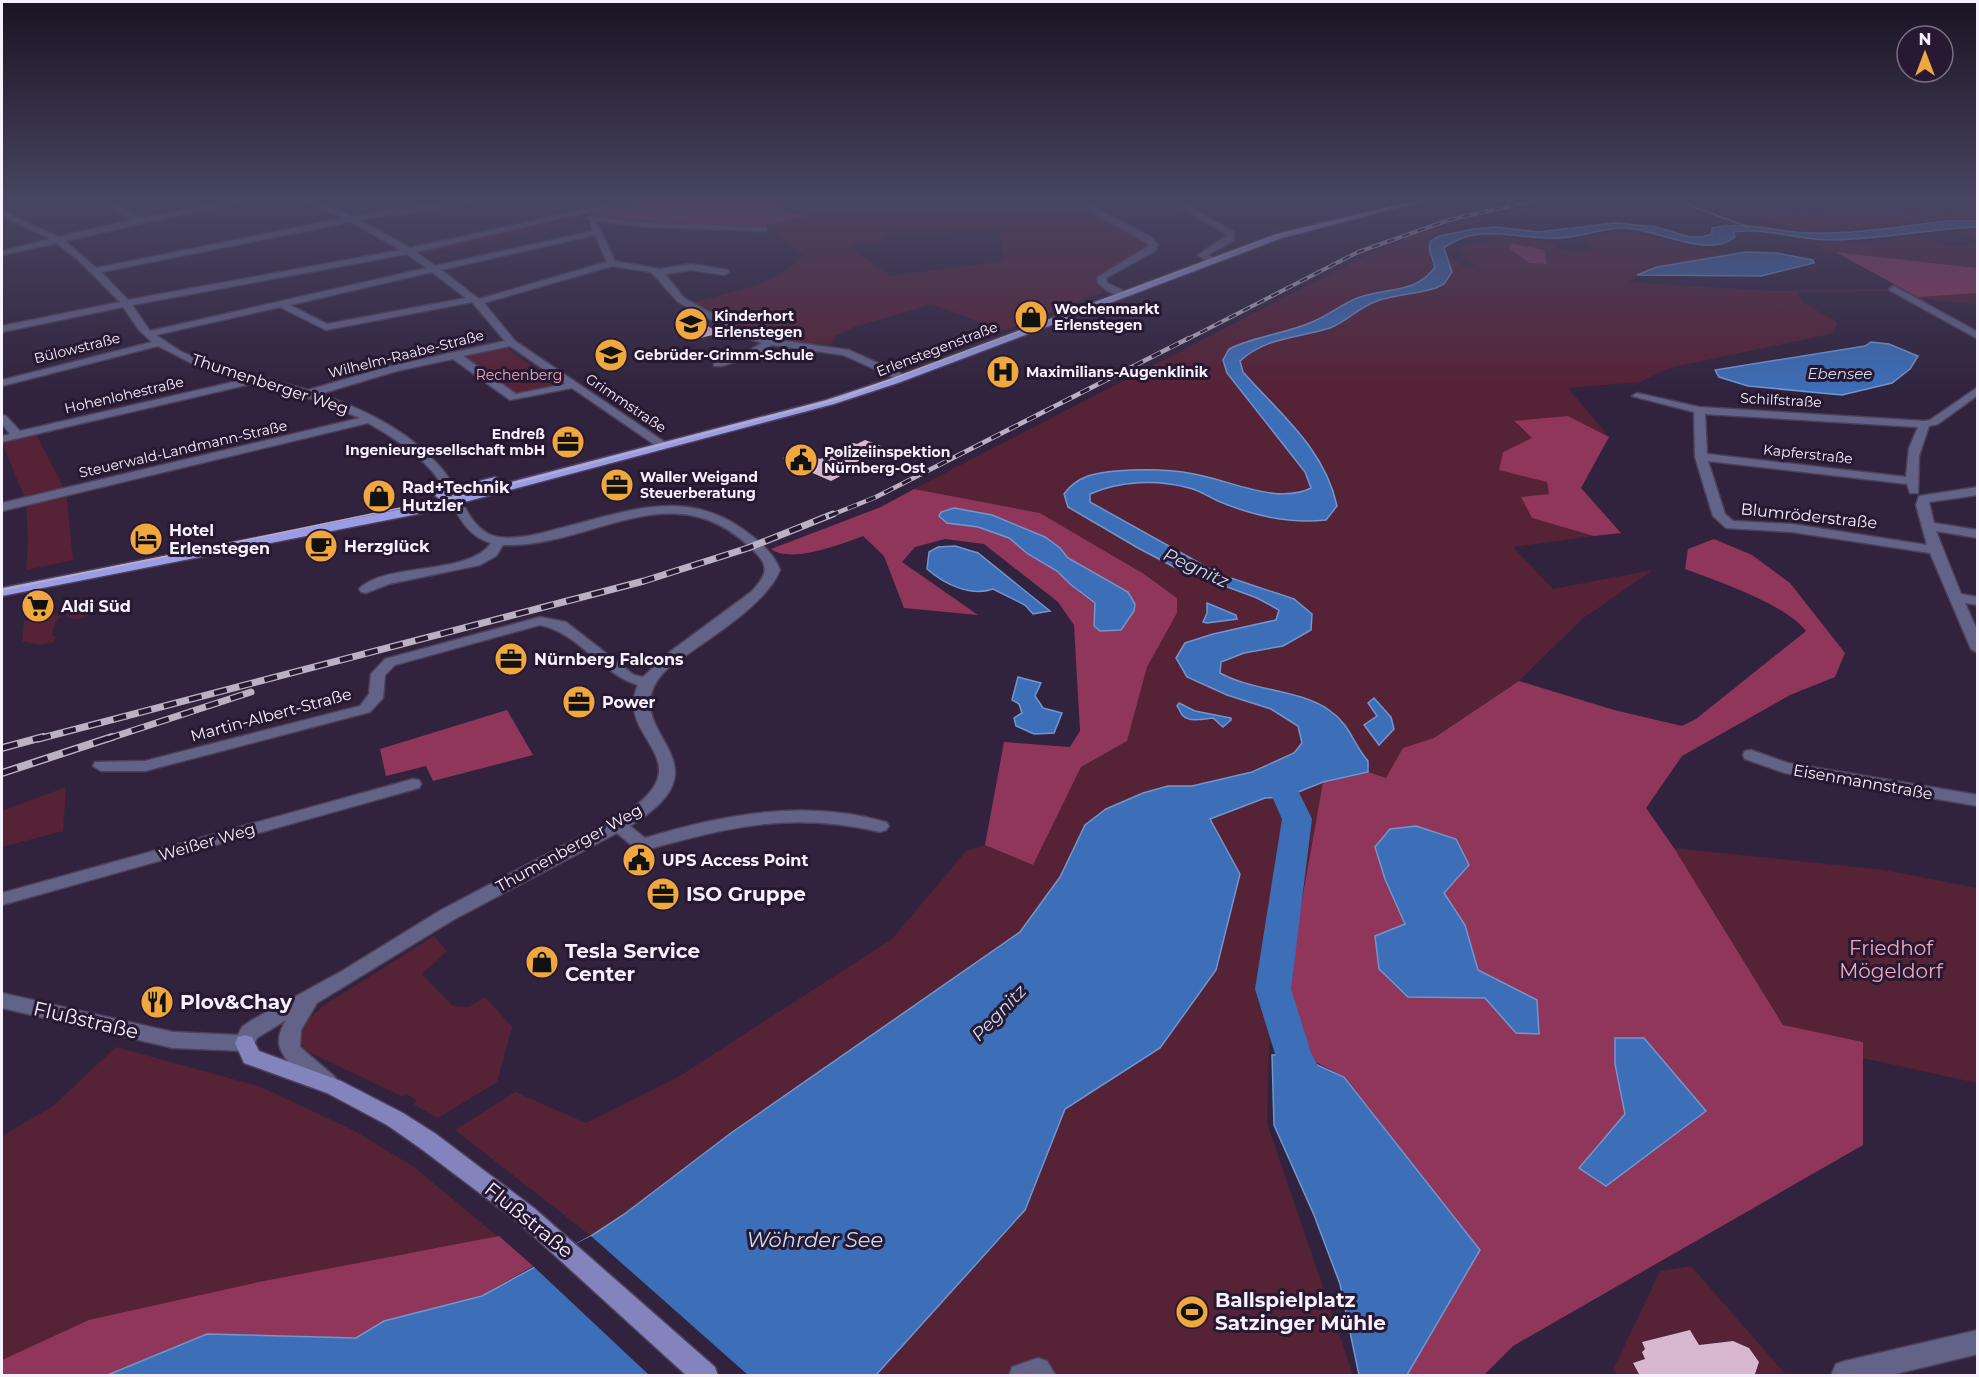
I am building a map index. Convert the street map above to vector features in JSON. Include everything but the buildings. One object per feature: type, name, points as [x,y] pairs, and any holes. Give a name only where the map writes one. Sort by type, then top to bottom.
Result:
[{"type":"main road","name":"Erlenstegenstraße","points":[[454,497],[837,395],[900,376],[1198,264]]},
{"type":"main road","points":[[2,583],[454,497]]},
{"type":"main road","points":[[2,592],[454,497]]},
{"type":"street","name":"Thumenberger Weg","points":[[85,264],[126,303],[148,334],[160,343],[203,366],[308,394],[371,419],[397,435],[426,458],[445,480],[477,531],[499,541]]},
{"type":"street","points":[[92,270],[121,264]]},
{"type":"street","points":[[2,329],[126,303],[337,264]]},
{"type":"street","name":"Grimmstraße","points":[[427,264],[476,301],[512,343],[660,443]]},
{"type":"street","points":[[148,334],[449,264]]},
{"type":"street","points":[[281,304],[326,327],[476,301],[607,264]]},
{"type":"street","points":[[621,264],[648,268],[658,272],[691,267],[725,272]]},
{"type":"street","points":[[1120,293],[1102,284],[1102,278],[1126,264]]},
{"type":"street","points":[[658,272],[675,294],[688,304],[742,333],[770,342],[844,352],[900,376]]},
{"type":"street","points":[[1894,289],[1977,336]]},
{"type":"street","points":[[718,364],[754,352],[770,342]]},
{"type":"street","name":"Bülowstraße","points":[[2,383],[160,343]]},
{"type":"street","name":"Wilhelm-Raabe-Straße","points":[[308,394],[339,383],[512,343]]},
{"type":"street","name":"Grimmstraße","points":[[455,355],[514,398],[573,385]]},
{"type":"street","name":"Hohenlohestraße","points":[[2,439],[254,380]]},
{"type":"street","points":[[1977,390],[1934,422],[1925,424],[1912,453],[1913,489],[1923,500],[1922,505],[1935,550],[1977,649]]},
{"type":"street","name":"Schilfstraße","points":[[1637,396],[1700,410],[1925,424]]},
{"type":"street","name":"Blumröderstraße","points":[[1700,410],[1701,457],[1719,516],[1730,525],[1792,528],[1896,542],[1935,550]]},
{"type":"street","points":[[2,418],[17,435]]},
{"type":"street","name":"Steuerwald-Landmann-Straße","points":[[2,507],[371,419]]},
{"type":"street","name":"Kapferstraße","points":[[1701,457],[1912,481]]},
{"type":"street","points":[[1923,500],[1977,491]]},
{"type":"street","points":[[366,589],[385,581],[475,562],[491,553],[499,541],[536,538],[657,510],[683,508],[713,515],[763,552],[772,564],[773,572],[763,589],[686,647],[646,683]]},
{"type":"street","points":[[1927,525],[1977,534]]},
{"type":"street","points":[[1955,597],[1977,601]]},
{"type":"street","name":"Martin-Albert-Straße","points":[[101,766],[145,766],[365,709],[375,702],[378,694],[378,674],[390,662],[540,621],[561,625],[629,678],[646,683]]},
{"type":"street","name":"Thumenberger Weg","points":[[245,1043],[249,1033],[259,1026],[444,916],[617,824],[641,809],[659,793],[668,775],[667,760],[640,710],[639,702],[646,683]]},
{"type":"street","name":"Eisenmannstraße","points":[[1751,754],[1785,768],[1977,801]]},
{"type":"street","name":"Weißer Weg","points":[[2,899],[413,784]]},
{"type":"street","points":[[617,824],[642,845],[749,817],[789,814],[834,816],[880,826]]},
{"type":"street","name":"Flußstraße","points":[[311,997],[290,1029],[288,1040],[292,1055],[334,1087]]},
{"type":"street","name":"Flußstraße","points":[[2,1001],[173,1040],[245,1043],[251,1057],[334,1087],[395,1119],[526,1215],[706,1376]]},
{"type":"street","points":[[1846,1376],[1845,1373],[1977,1342]]},
{"type":"street","points":[[1021,1376],[1038,1370],[1044,1376]]},
{"type":"green space","points":[[875,264],[891,276],[979,264],[1118,264],[1095,280],[1104,292],[1003,331],[932,304],[854,327],[836,336],[830,345],[780,340],[754,331],[693,303],[767,281],[793,266]]},
{"type":"green space","points":[[1349,264],[1461,264],[1470,270],[1473,264],[1672,264],[1657,267],[1627,282],[1775,291],[1884,289],[1918,297],[1977,293],[1977,305],[1917,298],[1888,291],[1797,292],[1802,302],[1837,322],[1834,333],[1669,368],[1640,382],[1568,388],[1609,437],[1568,416],[1514,422],[1532,438],[1503,452],[1547,482],[1550,494],[1532,517],[1594,536],[1513,547],[1553,589],[1653,570],[1582,619],[1519,681],[1444,807],[1380,825],[1269,1045],[1267,1123],[1353,1375],[876,1375],[1025,1211],[1065,1109],[1160,1048],[1143,793],[1106,809],[1085,825],[1060,877],[1020,932],[731,1133],[623,1215],[591,1236],[455,1130],[515,1092],[586,1123],[678,1077],[892,939],[966,851],[985,845],[1033,865],[1081,767],[1127,741],[1147,667],[1177,613],[1177,598],[1144,574],[1040,513],[914,489]]},
{"type":"green space","points":[[1942,264],[1977,264],[1977,268]]},
{"type":"green space","name":"Rechenberg","points":[[503,347],[557,385],[515,393],[468,358],[471,354]]},
{"type":"green space","points":[[36,434],[66,492],[73,560],[26,570],[28,540],[26,501],[2,442]]},
{"type":"green space","points":[[94,601],[94,605],[88,609],[94,608],[93,614],[79,619],[68,618],[64,608]]},
{"type":"green space","points":[[62,611],[55,614],[55,616],[62,615],[55,622],[52,636],[56,637],[54,642],[40,645],[22,641],[24,621]]},
{"type":"green space","points":[[66,787],[63,831],[2,847],[2,811]]},
{"type":"green space","name":"Friedhof Mögeldorf","points":[[1674,848],[1884,870],[1977,888],[1977,1083],[1863,1058],[1863,1042],[1783,1025]]},
{"type":"green space","points":[[434,936],[447,951],[422,974],[453,1006],[469,1007],[485,997],[512,1027],[497,1082],[438,1118],[413,1104],[417,1100],[406,1094],[403,1097],[303,1049],[302,1041],[305,1025],[323,1006]]},
{"type":"green space","points":[[116,1047],[261,1087],[353,1130],[414,1167],[533,1266],[207,1334],[105,1375],[2,1375],[2,1136],[53,1106]]},
{"type":"green space","points":[[1691,1266],[1786,1375],[1748,1375],[1755,1374],[1759,1362],[1746,1348],[1733,1342],[1699,1345],[1690,1330],[1642,1342],[1645,1359],[1633,1364],[1640,1375],[1618,1375],[1613,1370],[1660,1271]]},
{"type":"shaded area","points":[[1858,264],[1944,264],[1977,268],[1977,293],[1918,297]]},
{"type":"shaded area","points":[[1568,416],[1609,437],[1581,488],[1621,533],[1594,536],[1532,518],[1521,497],[1549,494],[1547,482],[1499,470],[1503,452],[1532,438],[1514,421]]},
{"type":"shaded area","points":[[914,489],[1040,513],[1144,574],[1177,598],[1177,613],[1147,667],[1127,741],[1081,767],[1033,865],[985,845],[1004,742],[1070,747],[1080,731],[1074,625],[1058,602],[984,544],[945,539],[915,547],[902,562],[978,615],[904,608],[884,556],[863,536],[803,554],[780,553],[771,549],[881,507]]},
{"type":"shaded area","points":[[1714,539],[1752,555],[1790,583],[1845,653],[1835,677],[1790,695],[1682,756],[1646,808],[1674,848],[1783,1025],[1863,1042],[1863,1145],[1513,1346],[1484,1375],[1407,1375],[1480,1250],[1345,1077],[1300,1054],[1286,991],[1323,782],[1368,772],[1386,778],[1403,748],[1434,738],[1519,681],[1614,710],[1682,726],[1696,719],[1806,631],[1796,621],[1767,603],[1685,569],[1688,549]],"holes":[[[1416,826],[1456,839],[1469,865],[1444,893],[1465,925],[1478,970],[1537,1000],[1516,1033],[1485,998],[1408,997],[1375,937],[1405,924],[1385,879],[1375,847],[1390,829]],[[1615,1038],[1706,1110],[1579,1168],[1625,1114],[1615,1064]]]},
{"type":"shaded area","points":[[507,710],[533,755],[433,781],[426,766],[386,776],[380,749]]},
{"type":"shaded area","points":[[499,1236],[533,1266],[481,1296],[384,1321],[356,1338],[207,1334],[105,1375],[2,1376],[2,1360],[89,1320],[259,1282]]},
{"type":"water","name":"Wöhrder See","points":[[1434,264],[1449,264],[1452,272],[1444,284],[1436,288],[1377,301],[1330,328],[1271,343],[1250,353],[1240,361],[1243,372],[1299,433],[1322,467],[1337,506],[1326,520],[1299,521],[1257,514],[1218,501],[1193,489],[1164,483],[1126,484],[1090,494],[1090,502],[1219,574],[1294,599],[1312,614],[1311,630],[1283,646],[1244,653],[1221,662],[1220,673],[1246,683],[1304,698],[1329,710],[1347,728],[1368,761],[1368,772],[1323,782],[1286,797],[1265,798],[1210,819],[1240,874],[1216,970],[1160,1048],[1065,1109],[1025,1210],[876,1375],[105,1376],[207,1334],[356,1338],[384,1321],[482,1296],[591,1236],[623,1215],[731,1133],[1020,932],[1060,877],[1085,825],[1106,809],[1143,793],[1168,786],[1192,786],[1252,772],[1294,753],[1302,743],[1298,726],[1271,709],[1227,695],[1187,677],[1176,658],[1185,643],[1213,634],[1276,620],[1279,610],[1257,598],[1174,567],[1138,548],[1068,507],[1064,494],[1080,479],[1093,474],[1136,470],[1165,470],[1194,474],[1269,493],[1298,493],[1311,488],[1305,472],[1227,373],[1223,360],[1229,349],[1302,326],[1360,297],[1410,286],[1427,276],[1435,267]]},
{"type":"water","points":[[1673,264],[1809,264],[1761,276],[1637,275],[1657,267]]},
{"type":"water","name":"Ebensee","points":[[1871,342],[1889,344],[1918,356],[1910,369],[1892,383],[1842,395],[1748,386],[1719,377],[1715,370],[1865,346]]},
{"type":"water","points":[[954,508],[992,515],[1045,537],[1060,548],[1068,558],[1128,592],[1135,604],[1134,611],[1121,630],[1100,631],[1094,626],[1095,603],[1057,571],[1028,554],[1009,538],[978,527],[947,523],[939,516],[941,512]]},
{"type":"water","points":[[955,546],[978,553],[1050,611],[1033,614],[1025,605],[993,589],[976,591],[958,588],[941,580],[927,569],[929,552],[938,547]]},
{"type":"water","points":[[1207,603],[1236,615],[1237,619],[1203,622],[1207,613]]},
{"type":"water","points":[[1018,677],[1041,683],[1035,696],[1043,708],[1062,713],[1054,733],[1034,734],[1016,726],[1014,718],[1022,713],[1019,704],[1012,700]]},
{"type":"water","points":[[1374,698],[1391,717],[1394,729],[1379,745],[1364,725],[1377,716],[1368,703]]},
{"type":"water","points":[[1179,703],[1195,711],[1231,718],[1231,720],[1223,727],[1213,718],[1189,719],[1182,715],[1177,706]]},
{"type":"water","points":[[1416,826],[1456,839],[1469,865],[1444,893],[1465,925],[1478,970],[1537,1000],[1539,1034],[1516,1033],[1485,998],[1408,997],[1379,969],[1375,936],[1405,924],[1385,879],[1375,847],[1390,829]]},
{"type":"water","points":[[1615,1038],[1644,1038],[1706,1111],[1606,1186],[1579,1168],[1625,1114],[1615,1064]]},
{"type":"water","points":[[1293,1054],[1344,1077],[1480,1250],[1407,1375],[1359,1375],[1340,1284],[1314,1215],[1274,1125],[1272,1055]]},
{"type":"pier","points":[[591,1236],[748,1375],[649,1375],[533,1266]]},
{"type":"waterway","points":[[1281,783],[1297,819],[1273,989],[1293,1054],[1309,1085]]},
{"type":"tram line","points":[[2,590],[488,490],[841,398],[1198,264]]},
{"type":"railway","points":[[1186,340],[1334,264]]},
{"type":"railway","points":[[829,516],[876,497],[1189,338]]},
{"type":"railway","points":[[38,739],[644,581],[748,548],[833,514]]},
{"type":"railway","points":[[107,739],[251,692]]},
{"type":"railway","points":[[2,748],[43,737]]},
{"type":"railway","points":[[2,773],[112,737]]},
{"type":"place","name":"Wochenmarkt Erlenstegen","points":[[1031,317]]},
{"type":"place","name":"Kinderhort Erlenstegen","points":[[691,324]]},
{"type":"place","name":"Gebrüder-Grimm-Schule","points":[[611,355]]},
{"type":"place","name":"Maximilians-Augenklinik","points":[[1003,372]]},
{"type":"place","name":"Endreß Ingenieurgesellschaft mbH","points":[[568,442]]},
{"type":"place","name":"Polizeiinspektion Nürnberg-Ost","points":[[801,460]]},
{"type":"place","name":"Waller Weigand Steuerberatung","points":[[617,485]]},
{"type":"place","name":"Rad+Technik Hutzler","points":[[379,496]]},
{"type":"place","name":"Hotel Erlenstegen","points":[[146,539]]},
{"type":"place","name":"Herzglück","points":[[321,546]]},
{"type":"place","name":"Aldi Süd","points":[[38,606]]},
{"type":"place","name":"Nürnberg Falcons","points":[[511,659]]},
{"type":"place","name":"Power","points":[[579,702]]},
{"type":"place","name":"UPS Access Point","points":[[639,860]]},
{"type":"place","name":"ISO Gruppe","points":[[663,894]]},
{"type":"place","name":"Tesla Service Center","points":[[542,962]]},
{"type":"place","name":"Plov&Chay","points":[[157,1002]]},
{"type":"place","name":"Ballspielplatz Satzinger Mühle","points":[[1192,1312]]},
{"type":"water label","name":"Pegnitz","points":[[1196,568]]},
{"type":"water label","name":"Pegnitz","points":[[999,1013]]}]
